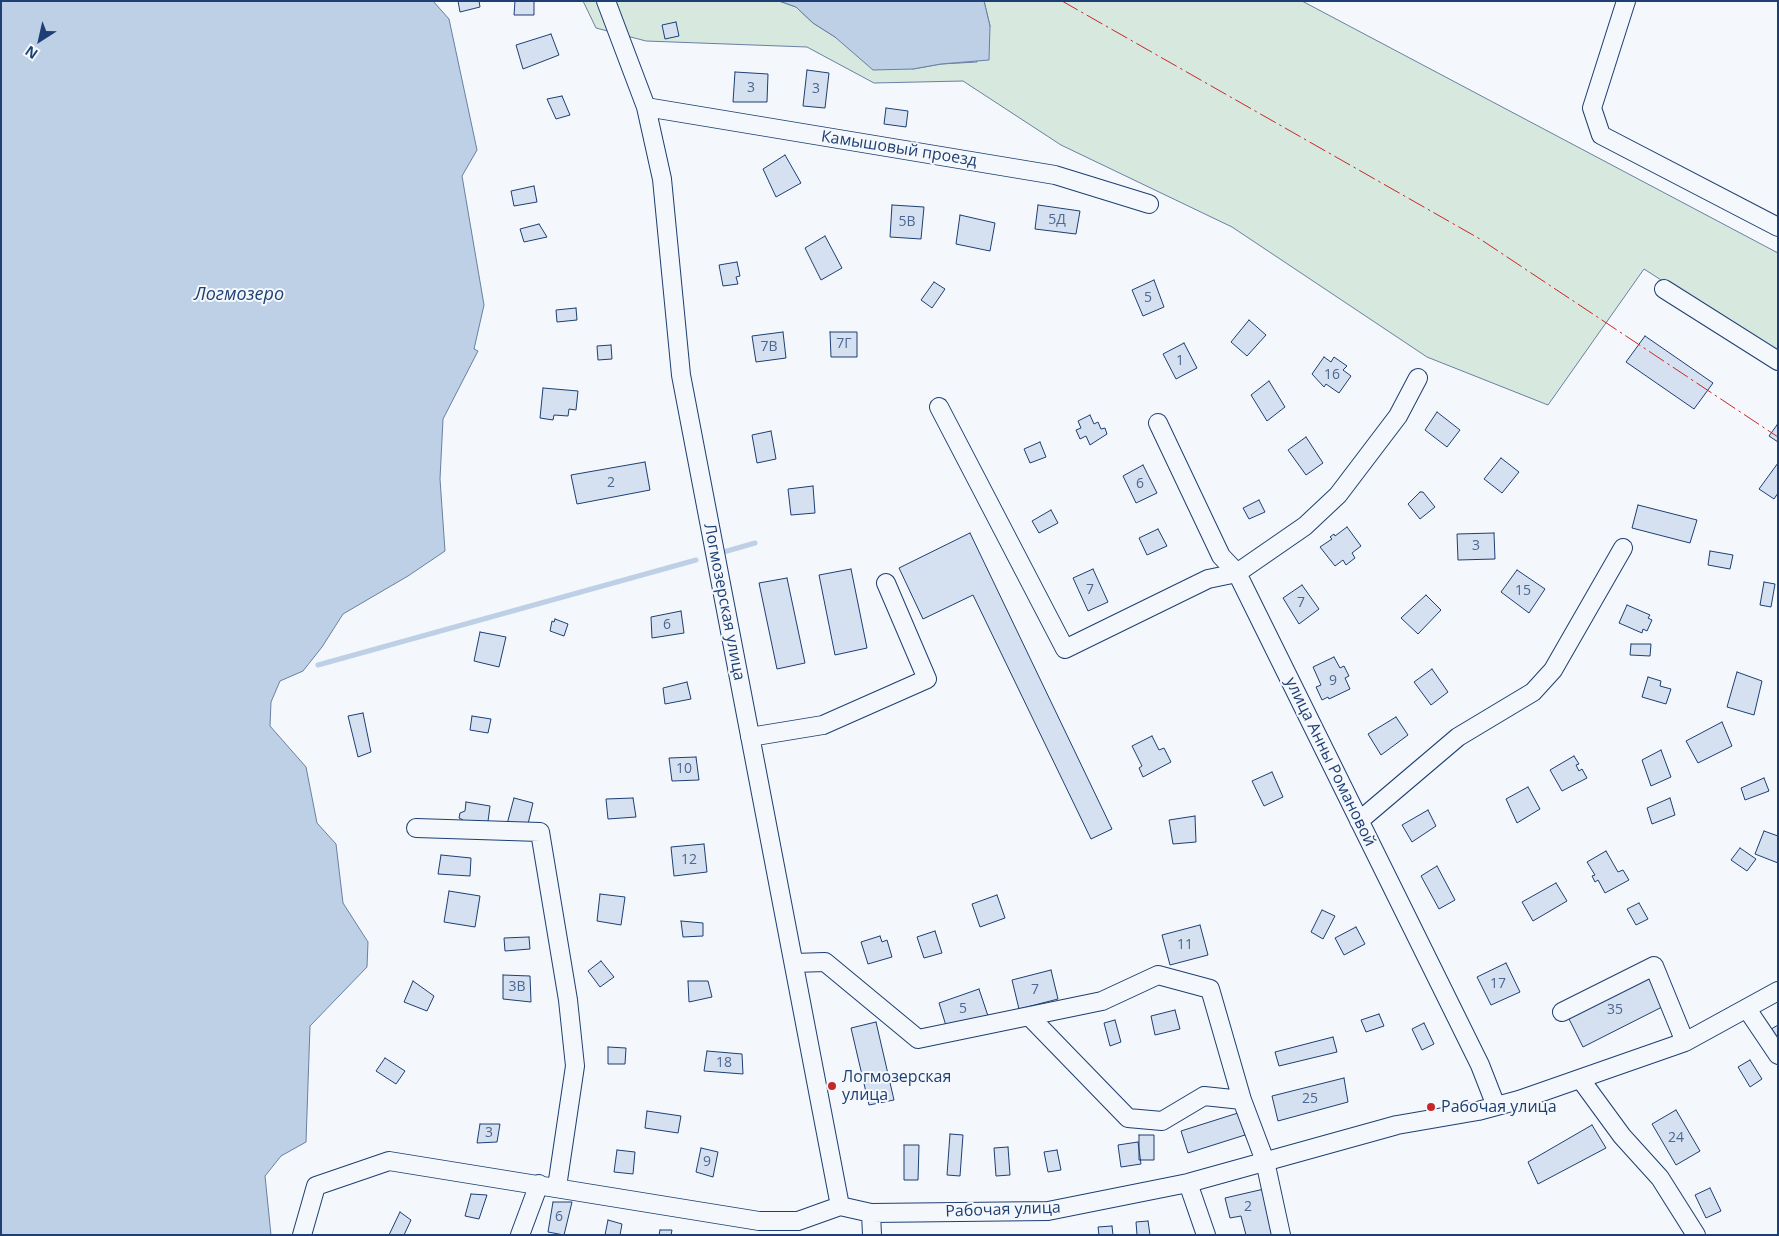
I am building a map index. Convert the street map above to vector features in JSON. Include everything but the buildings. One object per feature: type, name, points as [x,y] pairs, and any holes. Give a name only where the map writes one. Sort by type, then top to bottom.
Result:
[{"type":"street","name":"Логмозерская улица","points":[[606,1],[646,107],[662,179],[681,375],[840,1206]]},
{"type":"street","points":[[1626,1],[1592,108],[1601,135],[1778,227]]},
{"type":"street","name":"Камышовый проезд","points":[[646,107],[1055,175],[1149,204]]},
{"type":"street","points":[[1664,289],[1778,361]]},
{"type":"street","points":[[939,406],[1065,649],[1208,579],[1237,573],[1305,526],[1338,495],[1398,416],[1418,378]]},
{"type":"street","name":"улица Анны Романовой","points":[[1158,423],[1221,556],[1237,573],[1480,1065],[1496,1106]]},
{"type":"street","points":[[1359,821],[1458,737],[1538,687],[1554,670],[1623,548]]},
{"type":"street","points":[[750,737],[823,725],[927,679],[886,583]]},
{"type":"street","points":[[416,828],[540,832],[568,1000],[574,1066],[557,1187]]},
{"type":"street","points":[[794,963],[825,962],[918,1039],[1102,1001],[1158,975],[1210,989],[1242,1100],[1265,1161],[1281,1235]]},
{"type":"street","points":[[1562,1012],[1654,966],[1685,1042]]},
{"type":"street","name":"Рабочая улица","points":[[840,1206],[871,1213],[1048,1211],[1188,1183],[1396,1125],[1496,1106],[1581,1080],[1685,1042],[1778,990]]},
{"type":"street","points":[[1747,1009],[1778,1055]]},
{"type":"street","points":[[1029,1016],[1128,1118],[1162,1121],[1204,1096],[1242,1100]]},
{"type":"street","points":[[1581,1080],[1622,1136],[1660,1178],[1696,1235]]},
{"type":"street","points":[[302,1235],[316,1186],[389,1161],[759,1221],[798,1221],[840,1206]]},
{"type":"street","points":[[1188,1183],[1206,1235]]},
{"type":"street","points":[[520,1235],[539,1184]]},
{"type":"street","points":[[871,1213],[872,1235]]},
{"type":"shaded area","points":[[583,1],[779,1],[796,7],[813,23],[835,37],[913,69],[941,64],[977,62],[990,26],[984,1],[1302,1],[1778,253],[1778,355],[1644,269],[1548,405],[1427,357],[1232,227],[1061,145],[963,81],[874,83],[807,47],[646,41],[596,28]]},
{"type":"water","name":"Логмозеро","points":[[1,1],[433,1],[449,19],[477,150],[462,176],[484,305],[474,349],[478,351],[443,419],[440,479],[445,551],[408,576],[343,614],[322,647],[303,671],[280,681],[271,702],[270,726],[306,767],[317,823],[336,844],[343,903],[368,942],[367,967],[310,1026],[306,1142],[281,1156],[265,1176],[271,1235],[1,1235]]},
{"type":"water","points":[[779,1],[984,1],[990,26],[989,60],[941,64],[913,69],[873,70],[835,37],[813,23],[796,7]]},
{"type":"waterway","points":[[720,553],[755,543]]},
{"type":"waterway","points":[[318,665],[696,560]]},
{"type":"power","points":[[1062,1],[1480,239],[1778,437]]},
{"type":"place","name":"Логмозерская улица","points":[[832,1086]]},
{"type":"place","name":"Рабочая улица","points":[[1431,1107]]}]
